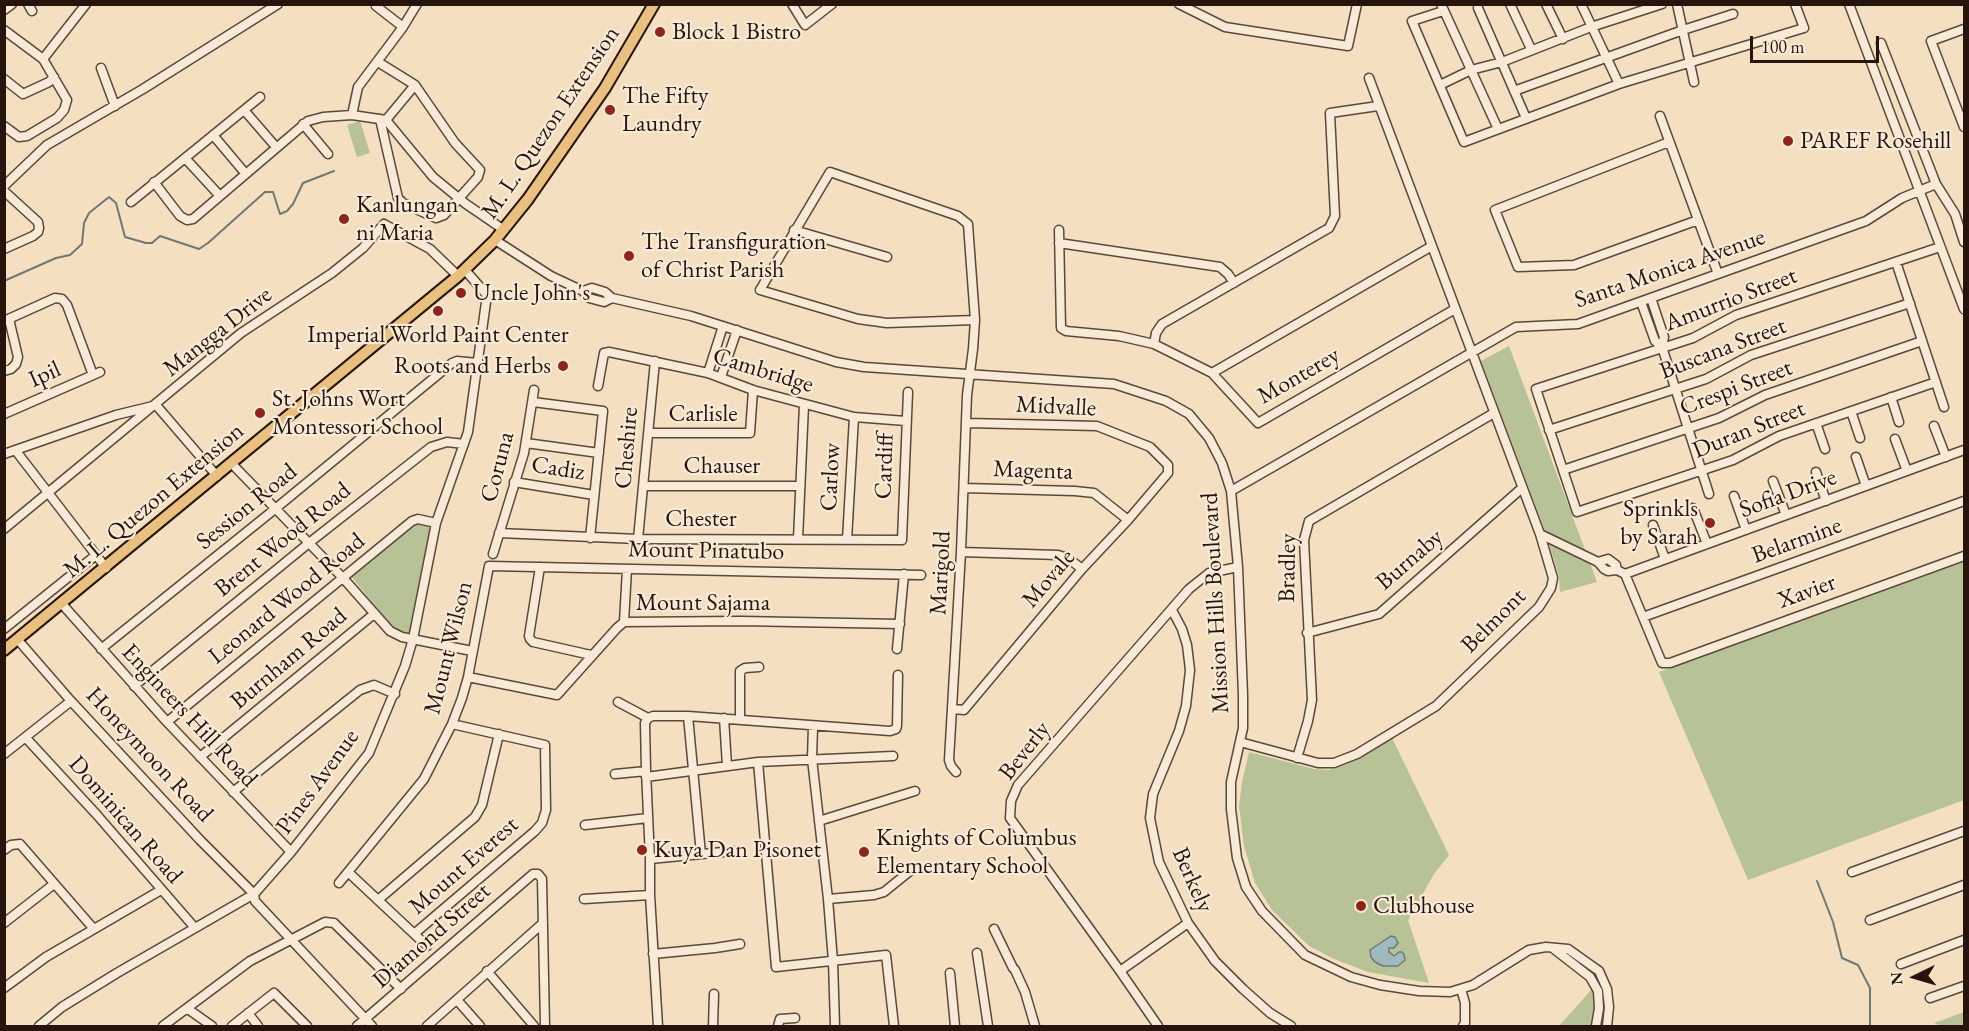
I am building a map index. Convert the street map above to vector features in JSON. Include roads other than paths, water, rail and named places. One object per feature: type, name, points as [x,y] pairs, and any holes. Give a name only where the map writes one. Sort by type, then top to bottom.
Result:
[{"type":"main road","name":"M. L. Quezon Extension","points":[[4,650],[461,273],[495,240],[546,174],[605,88],[654,4]]},
{"type":"street","points":[[4,10],[12,4]]},
{"type":"street","points":[[43,59],[86,4]]},
{"type":"street","points":[[4,186],[47,145],[278,4]]},
{"type":"street","points":[[352,116],[358,87],[403,27],[417,4]]},
{"type":"street","points":[[792,4],[805,25],[832,4]]},
{"type":"street","points":[[1179,4],[1225,27],[1348,46],[1357,4]]},
{"type":"street","points":[[1510,4],[1531,49]]},
{"type":"street","points":[[1546,4],[1563,39]]},
{"type":"street","points":[[1581,4],[1618,84]]},
{"type":"street","points":[[1440,85],[1471,70],[1502,62],[1591,27],[1662,4]]},
{"type":"street","points":[[1677,4],[1694,82]]},
{"type":"street","points":[[1498,129],[1442,8],[1412,21],[1464,142],[1618,84],[1804,28],[1795,4]]},
{"type":"street","points":[[1849,4],[1965,309]]},
{"type":"street","points":[[376,6],[403,27]]},
{"type":"street","points":[[1478,8],[1526,118]]},
{"type":"street","points":[[1514,91],[1733,14]]},
{"type":"street","points":[[1965,29],[1931,41],[1961,106],[1965,127]]},
{"type":"street","points":[[4,30],[43,59],[67,100],[64,111],[57,118],[27,136],[19,137],[4,126]]},
{"type":"street","points":[[1881,43],[1936,184],[1954,214],[1965,242]]},
{"type":"street","points":[[378,62],[415,85],[455,143],[480,170],[478,177],[444,215],[436,218],[400,201],[395,190],[383,120]]},
{"type":"street","points":[[101,68],[115,105]]},
{"type":"street","points":[[4,79],[23,94],[49,82],[54,77]]},
{"type":"street","name":"Belmont","points":[[1240,742],[1318,763],[1334,763],[1357,754],[1436,706],[1539,607],[1551,588],[1553,578],[1540,534],[1369,78]]},
{"type":"street","points":[[383,120],[415,85]]},
{"type":"street","points":[[131,202],[260,97]]},
{"type":"street","points":[[1154,344],[1156,333],[1162,324],[1329,228],[1335,216],[1330,113],[1378,105]]},
{"type":"street","points":[[244,110],[276,147]]},
{"type":"street","points":[[154,182],[180,216],[187,220],[198,216],[303,124],[314,118],[352,116],[383,120],[434,177],[460,199],[504,230]]},
{"type":"street","points":[[1660,116],[1718,274]]},
{"type":"street","points":[[303,124],[328,154]]},
{"type":"street","points":[[213,135],[245,173]]},
{"type":"street","points":[[1669,142],[1495,210],[1518,267],[1574,265],[1698,220]]},
{"type":"street","points":[[185,158],[220,196]]},
{"type":"street","name":"Marigold","points":[[794,230],[830,172],[958,216],[969,224],[975,320],[967,423],[950,760],[956,772]]},
{"type":"street","name":"Santa Monica Avenue","points":[[1231,491],[1516,327],[1578,324],[1866,221],[1919,189],[1936,184]]},
{"type":"street","points":[[4,191],[38,222],[39,228],[33,236],[4,249]]},
{"type":"street","name":"Mangga Drive","points":[[4,529],[241,333],[340,267],[363,248],[384,224],[430,249],[461,273]]},
{"type":"street","points":[[887,257],[794,230],[760,291],[858,319],[878,321],[975,320]]},
{"type":"street","name":"Monterey","points":[[1059,230],[1061,328],[1066,331],[1119,336],[1154,344],[1212,373],[1258,423],[1455,309]]},
{"type":"street","name":"Mission Hills Boulevard","points":[[495,240],[551,276],[583,291],[592,288],[605,292],[612,298],[723,326],[836,362],[864,367],[1114,384],[1166,401],[1189,414],[1209,438],[1222,463],[1231,491],[1238,567],[1244,694],[1240,742],[1231,782],[1233,836],[1246,887],[1273,924],[1305,955],[1351,977],[1380,985],[1419,991],[1450,992],[1488,977],[1529,950],[1546,947],[1554,949]]},
{"type":"street","points":[[1059,243],[1220,267],[1228,273],[1234,283]]},
{"type":"street","points":[[1212,373],[1432,246]]},
{"type":"street","name":"Amurrio Street","points":[[1549,430],[1536,389],[1693,338],[1736,315],[1940,247]]},
{"type":"street","points":[[1896,262],[1944,406]]},
{"type":"street","name":"Pines Avenue","points":[[39,1026],[62,1007],[254,894],[291,852],[369,753],[395,694],[413,639],[436,523],[468,432],[487,295],[461,273]]},
{"type":"street","name":"Ipil","points":[[4,414],[97,373],[67,305],[62,299],[55,298],[7,320]]},
{"type":"street","points":[[1651,298],[1664,337],[1662,347],[1709,494]]},
{"type":"street","points":[[1641,302],[1655,341],[1662,347]]},
{"type":"street","name":"Buscana Street","points":[[1549,430],[1706,378],[1750,355],[1910,303]]},
{"type":"street","points":[[4,371],[16,364],[18,357],[7,320]]},
{"type":"street","points":[[708,373],[723,326]]},
{"type":"street","points":[[721,377],[737,330]]},
{"type":"street","name":"Crespi Street","points":[[1563,470],[1719,418],[1765,395],[1922,342]]},
{"type":"street","name":"Cambridge","points":[[598,386],[604,353],[609,352],[708,373],[753,390],[854,417],[906,421]]},
{"type":"street","name":"Session Road","points":[[101,649],[452,363],[457,361],[477,363]]},
{"type":"street","name":"Cheshire","points":[[638,539],[655,361]]},
{"type":"street","name":"Duran Street","points":[[1563,470],[1577,512],[1733,460],[1779,436],[1936,382]]},
{"type":"street","name":"Coruna","points":[[493,554],[526,443],[534,390]]},
{"type":"street","name":"Carlisle","points":[[649,433],[750,433],[753,390]]},
{"type":"street","name":"Cardiff","points":[[902,540],[908,392]]},
{"type":"street","points":[[1891,397],[1899,422]]},
{"type":"street","points":[[533,402],[603,411],[590,538]]},
{"type":"street","points":[[4,454],[116,415],[156,405],[217,476]]},
{"type":"street","points":[[798,539],[804,405]]},
{"type":"street","points":[[1851,411],[1860,438]]},
{"type":"street","name":"Bradley","points":[[1297,758],[1312,700],[1304,540],[1309,521],[1494,412]]},
{"type":"street","name":"Carlow","points":[[848,540],[854,417]]},
{"type":"street","name":"Midvalle","points":[[967,423],[1097,426],[1150,447],[1168,465]]},
{"type":"street","points":[[1816,423],[1825,449]]},
{"type":"street","points":[[1934,426],[1946,457]]},
{"type":"street","points":[[1549,430],[1563,470]]},
{"type":"street","points":[[1895,439],[1907,471]]},
{"type":"street","name":"Brent Wood Road","points":[[134,686],[431,447],[447,442],[464,444]]},
{"type":"street","points":[[526,443],[599,453]]},
{"type":"street","points":[[16,451],[105,568]]},
{"type":"street","name":"Sofia Drive","points":[[1621,572],[1665,560],[1964,452]]},
{"type":"street","points":[[1856,457],[1866,486]]},
{"type":"street","points":[[232,464],[395,635],[472,651]]},
{"type":"street","name":"Movale","points":[[953,709],[964,710],[1082,569],[1168,473],[1168,465]]},
{"type":"street","points":[[1816,472],[1826,501]]},
{"type":"street","points":[[1773,481],[1786,515]]},
{"type":"street","name":"Cadiz","points":[[514,482],[594,495]]},
{"type":"street","name":"Chauser","points":[[643,486],[800,486]]},
{"type":"street","name":"Magenta","points":[[964,488],[1075,490],[1094,493],[1128,519]]},
{"type":"street","name":"Burnaby","points":[[1307,633],[1379,614],[1522,488]]},
{"type":"street","points":[[1734,496],[1746,530]]},
{"type":"street","name":"Belarmine","points":[[1643,617],[1965,501]]},
{"type":"street","points":[[1693,508],[1707,544]]},
{"type":"street","name":"Leonard Wood Road","points":[[167,722],[412,521],[418,519],[436,523]]},
{"type":"street","points":[[1653,525],[1665,560]]},
{"type":"street","name":"Chester","points":[[499,533],[638,539],[902,540]]},
{"type":"street","points":[[1540,534],[1598,562],[1608,571],[1621,572],[1643,617]]},
{"type":"street","points":[[962,552],[1058,555],[1068,558],[1082,569]]},
{"type":"street","points":[[4,629],[96,555]]},
{"type":"street","name":"Xavier","points":[[1643,617],[1662,663],[1670,663],[1965,556]]},
{"type":"street","name":"Mount Pinatubo","points":[[489,566],[921,574]]},
{"type":"street","name":"Mount Wilson","points":[[339,883],[424,779],[452,724],[468,677],[489,566]]},
{"type":"street","points":[[540,567],[530,639],[534,642],[591,655]]},
{"type":"street","name":"Beverly","points":[[1158,1026],[1010,818],[1011,801],[1018,785],[1189,588],[1209,573],[1238,567]]},
{"type":"street","points":[[624,622],[627,568]]},
{"type":"street","points":[[897,649],[904,574]]},
{"type":"street","name":"Engineers Hill Road","points":[[62,604],[200,758],[291,852]]},
{"type":"street","name":"Berkely","points":[[1172,610],[1187,645],[1190,670],[1186,706],[1179,731],[1153,794],[1150,818],[1159,862],[1188,923],[1215,962],[1270,1013],[1291,1026]]},
{"type":"street","name":"Burnham Road","points":[[200,758],[374,614]]},
{"type":"street","name":"Mount Sajama","points":[[468,677],[557,695],[591,655],[624,622],[741,621],[900,624]]},
{"type":"street","name":"Honeymoon Road","points":[[18,640],[71,701],[200,840],[254,894],[255,901],[368,1023]]},
{"type":"street","points":[[740,719],[740,671],[745,668],[759,667]]},
{"type":"street","points":[[658,1026],[646,774],[645,723],[648,718],[688,716],[890,731],[896,729],[898,675]]},
{"type":"street","points":[[233,792],[360,690],[374,685],[395,694]]},
{"type":"street","points":[[4,754],[71,701]]},
{"type":"street","points":[[618,702],[648,718]]},
{"type":"street","points":[[688,716],[701,854]]},
{"type":"street","points":[[724,718],[727,766]]},
{"type":"street","name":"Mount Everest","points":[[414,934],[535,831],[542,823],[546,810],[545,745],[452,724]]},
{"type":"street","points":[[813,726],[812,759],[828,899],[835,1026]]},
{"type":"street","points":[[378,900],[475,817],[482,805],[499,734]]},
{"type":"street","name":"Dominican Road","points":[[26,738],[97,815],[195,928]]},
{"type":"street","points":[[615,774],[693,771],[758,762],[893,756]]},
{"type":"street","points":[[758,762],[776,967],[886,955],[894,1026]]},
{"type":"street","points":[[819,821],[915,791]]},
{"type":"street","points":[[585,825],[648,818]]},
{"type":"street","points":[[1852,872],[1965,831]]},
{"type":"street","points":[[4,850],[11,845],[21,844],[93,928]]},
{"type":"street","points":[[650,859],[733,851]]},
{"type":"street","points":[[828,899],[874,896],[884,892],[910,871]]},
{"type":"street","points":[[348,872],[427,946]]},
{"type":"street","name":"Diamond Street","points":[[357,1026],[368,1023],[401,989],[533,874],[538,874],[542,879],[543,923]]},
{"type":"street","points":[[4,923],[54,884]]},
{"type":"street","points":[[1870,920],[1965,885]]},
{"type":"street","points":[[4,988],[46,957],[161,890]]},
{"type":"street","points":[[584,899],[650,895]]},
{"type":"street","points":[[163,1026],[250,961],[325,922],[333,923],[401,989]]},
{"type":"street","points":[[428,1026],[543,923]]},
{"type":"street","points":[[543,923],[545,1026]]},
{"type":"street","points":[[1120,971],[1188,923]]},
{"type":"street","points":[[994,929],[1025,992],[1035,1026]]},
{"type":"street","points":[[1901,964],[1965,940]]},
{"type":"street","points":[[653,954],[740,944]]},
{"type":"street","points":[[1554,949],[1590,977],[1598,991],[1599,1008],[1596,1026]]},
{"type":"street","points":[[1554,949],[1568,949],[1599,971],[1607,989],[1609,1007],[1607,1026]]},
{"type":"street","points":[[977,953],[988,1026]]},
{"type":"street","points":[[487,971],[534,1026]]},
{"type":"street","points":[[950,973],[955,1026]]},
{"type":"street","points":[[1930,998],[1965,986]]},
{"type":"street","points":[[1461,989],[1465,1004],[1463,1026]]},
{"type":"street","points":[[232,1026],[274,993],[307,1026]]},
{"type":"street","points":[[713,1026],[714,994]]},
{"type":"street","points":[[457,1000],[480,1026]]},
{"type":"street","points":[[188,1009],[212,1026]]},
{"type":"street","points":[[248,1013],[258,1026]]},
{"type":"street","points":[[778,1026],[779,1019],[795,1017]]},
{"type":"water","points":[[1391,936],[1395,937],[1398,943],[1394,948],[1389,948],[1389,952],[1394,956],[1402,952],[1405,960],[1398,966],[1383,966],[1375,962],[1370,950]]},
{"type":"waterway","points":[[4,281],[56,258],[70,255],[82,244],[84,223],[89,213],[109,197],[116,203],[125,237],[152,243],[160,236],[199,249],[265,192],[273,192],[280,214],[287,211],[293,204],[303,183],[334,171]]},
{"type":"waterway","points":[[1817,881],[1833,922],[1842,958],[1858,965],[1870,988],[1870,1026]]},
{"type":"place","name":"Block 1 Bistro","points":[[660,32]]},
{"type":"place","name":"The Fifty Laundry","points":[[610,110]]},
{"type":"place","name":"PAREF Rosehill","points":[[1788,141]]},
{"type":"place","name":"Kanlungan ni Maria","points":[[344,219]]},
{"type":"place","name":"The Transfiguration of Christ Parish","points":[[629,256]]},
{"type":"place","name":"Uncle John's","points":[[461,293]]},
{"type":"place","name":"Imperial World Paint Center","points":[[438,311]]},
{"type":"place","name":"Roots and Herbs","points":[[563,366]]},
{"type":"place","name":"St. Johns Wort Montessori School","points":[[260,413]]},
{"type":"place","name":"Sprinkls by Sarah","points":[[1710,523]]},
{"type":"place","name":"Kuya Dan Pisonet","points":[[642,850]]},
{"type":"place","name":"Knights of Columbus Elementary School","points":[[864,852]]},
{"type":"place","name":"Clubhouse","points":[[1361,906]]}]
